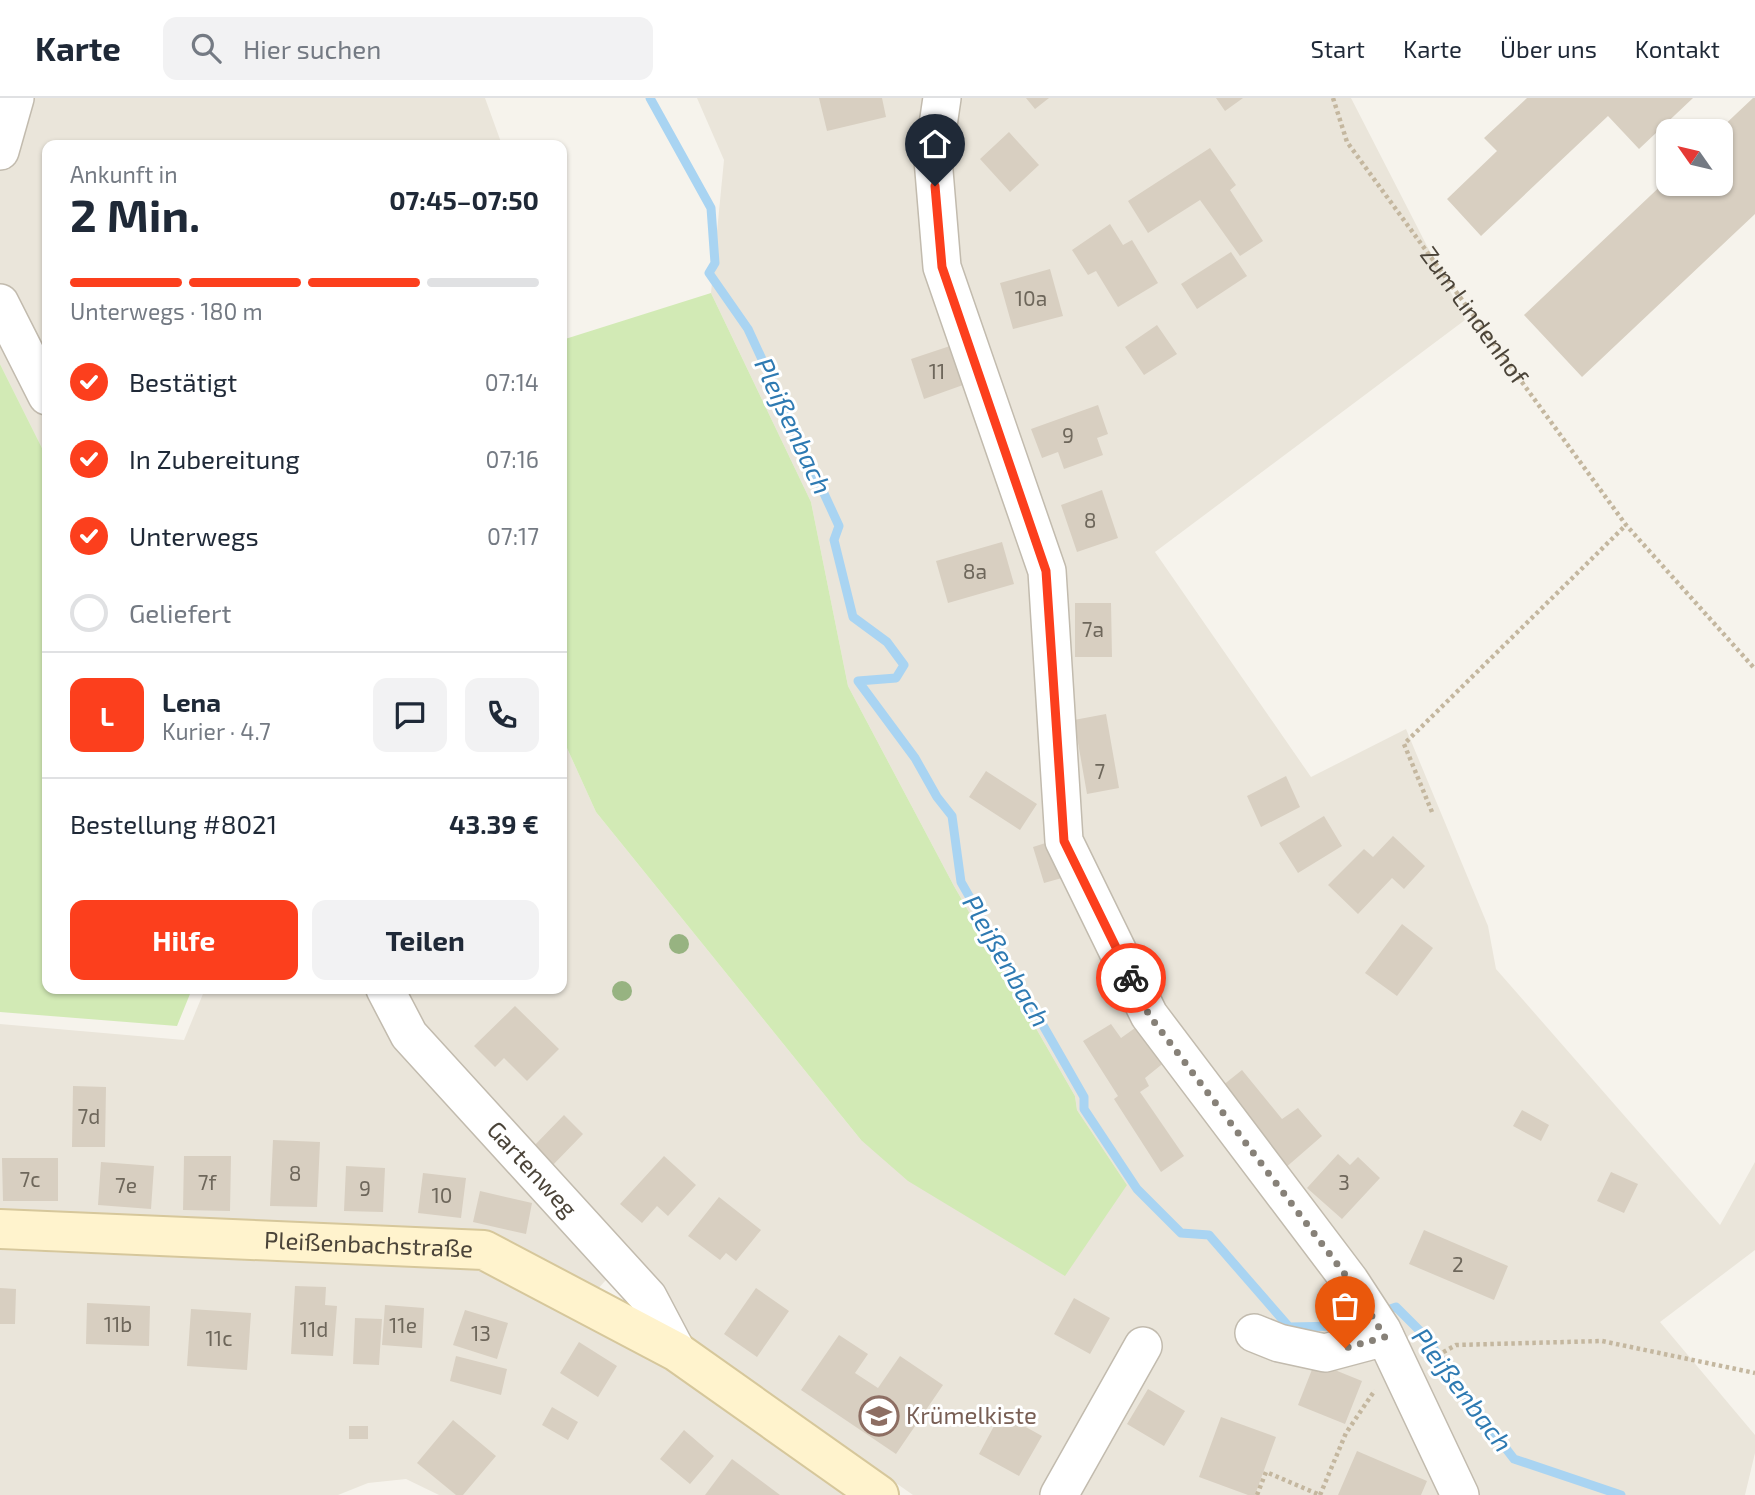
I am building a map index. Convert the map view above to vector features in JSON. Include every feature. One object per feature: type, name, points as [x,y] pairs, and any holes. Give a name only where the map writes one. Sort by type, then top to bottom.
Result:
[{"type":"street","points":[[0,151],[15,98]]},
{"type":"street","points":[[942,98],[933,159],[942,267],[1046,571],[1064,841],[1149,1015],[1350,1281],[1384,1334],[1415,1366],[1460,1495]]},
{"type":"street","points":[[0,303],[42,386]]},
{"type":"street","name":"Gartenweg","points":[[388,994],[409,1035],[648,1297],[677,1352]]},
{"type":"street","name":"Pleißenbachstraße","points":[[0,1230],[484,1250],[677,1352],[879,1495]]},
{"type":"street","points":[[1254,1333],[1279,1343],[1325,1353],[1384,1334]]},
{"type":"street","points":[[1059,1495],[1143,1346]]},
{"type":"path","name":"Zum Lindenhof","points":[[1333,98],[1347,142],[1626,525],[1755,669]]},
{"type":"path","points":[[1432,812],[1404,744],[1626,525]]},
{"type":"path","points":[[1257,1495],[1266,1472],[1320,1495],[1346,1433],[1380,1383],[1456,1345],[1602,1341],[1755,1373]]},
{"type":"shaded area","points":[[8,98],[485,98],[500,140],[42,140],[42,448],[0,364],[0,124]]},
{"type":"shaded area","points":[[697,98],[1351,98],[1465,320],[1155,552],[1311,777],[1406,729],[1488,926],[1496,969],[1720,1225],[1755,1162],[1755,1250],[1660,1322],[1755,1435],[1755,1453],[1745,1495],[913,1495],[606,1280],[593,1294],[491,1235],[0,1212],[0,1024],[184,1040],[203,994],[567,994],[567,748],[596,812],[861,1140],[1127,1185],[1077,1110],[1075,1096],[954,886],[848,686],[811,502],[711,293],[724,160]]},
{"type":"shaded area","points":[[0,1250],[478,1270],[668,1365],[855,1495],[439,1495],[406,1479],[368,1483],[338,1495],[0,1495]]},
{"type":"green space","points":[[711,293],[811,502],[848,686],[954,886],[1075,1096],[1077,1110],[1127,1185],[1065,1276],[908,1181],[861,1140],[596,812],[567,748],[567,338]]},
{"type":"green space","points":[[0,364],[42,448],[42,994],[190,994],[177,1026],[0,1012]]},
{"type":"building","points":[[819,98],[882,98],[886,117],[827,131]]},
{"type":"building","points":[[1026,98],[1049,98],[1035,109]]},
{"type":"building","points":[[1216,98],[1243,98],[1225,111]]},
{"type":"building","points":[[1527,98],[1693,98],[1671,119],[1656,119],[1656,133],[1639,149],[1608,116],[1481,236],[1447,199],[1497,151],[1484,138]]},
{"type":"building","points":[[1755,98],[1755,214],[1582,377],[1524,315],[1656,190],[1656,196],[1733,196],[1733,119],[1731,119]]},
{"type":"building","points":[[1009,132],[1039,165],[1010,192],[980,159]]},
{"type":"building","points":[[1210,148],[1236,185],[1230,190],[1263,241],[1240,256],[1200,200],[1148,233],[1128,201]]},
{"type":"building","points":[[1110,224],[1123,245],[1132,240],[1158,283],[1118,307],[1096,271],[1088,275],[1072,250]]},
{"type":"building","points":[[1231,252],[1247,276],[1197,309],[1181,284]]},
{"type":"building","points":[[1050,269],[1063,316],[1013,329],[1000,283]]},
{"type":"building","points":[[1157,325],[1177,354],[1144,375],[1125,347]]},
{"type":"building","points":[[950,346],[963,385],[924,399],[911,359]]},
{"type":"building","points":[[1098,405],[1108,434],[1097,438],[1103,455],[1064,469],[1058,452],[1042,458],[1031,429]]},
{"type":"building","points":[[1102,490],[1118,538],[1077,552],[1061,505]]},
{"type":"building","points":[[1002,542],[1014,584],[948,603],[936,561]]},
{"type":"building","points":[[1075,603],[1111,603],[1112,657],[1075,657]]},
{"type":"building","points":[[1106,714],[1119,788],[1087,794],[1074,720]]},
{"type":"building","points":[[986,771],[1037,804],[1020,830],[969,797]]},
{"type":"building","points":[[1286,776],[1300,807],[1261,827],[1247,796]]},
{"type":"building","points":[[1324,816],[1342,846],[1298,873],[1279,843]]},
{"type":"building","points":[[1393,836],[1425,866],[1404,889],[1392,878],[1358,914],[1328,885],[1364,849],[1373,857]]},
{"type":"building","points":[[1058,839],[1069,876],[1044,883],[1033,847]]},
{"type":"building","points":[[1402,924],[1433,948],[1397,996],[1365,973]]},
{"type":"building","points":[[515,1006],[559,1049],[527,1081],[504,1058],[495,1067],[474,1046]]},
{"type":"building","points":[[1142,1023],[1171,1057],[1145,1078],[1149,1086],[1140,1092],[1184,1156],[1161,1172],[1114,1099],[1118,1096],[1083,1041],[1111,1024],[1121,1038]]},
{"type":"building","points":[[1242,1070],[1282,1119],[1298,1108],[1322,1136],[1284,1169],[1222,1086]]},
{"type":"building","points":[[73,1086],[106,1087],[105,1147],[72,1147]]},
{"type":"building","points":[[1522,1110],[1549,1125],[1541,1141],[1513,1126]]},
{"type":"building","points":[[564,1115],[583,1134],[549,1169],[530,1150]]},
{"type":"building","points":[[273,1140],[320,1142],[317,1207],[270,1206]]},
{"type":"building","points":[[1338,1154],[1350,1165],[1358,1157],[1380,1178],[1342,1219],[1307,1188]]},
{"type":"building","points":[[184,1156],[231,1156],[230,1211],[183,1210]]},
{"type":"building","points":[[664,1156],[696,1185],[668,1216],[657,1206],[642,1223],[620,1204]]},
{"type":"building","points":[[2,1158],[58,1158],[58,1201],[3,1201]]},
{"type":"building","points":[[101,1162],[154,1166],[151,1209],[98,1205]]},
{"type":"building","points":[[346,1166],[385,1168],[383,1212],[344,1211]]},
{"type":"building","points":[[1611,1172],[1638,1184],[1624,1213],[1597,1201]]},
{"type":"building","points":[[423,1173],[466,1178],[461,1218],[418,1213]]},
{"type":"building","points":[[480,1191],[532,1203],[526,1234],[473,1222]]},
{"type":"building","points":[[719,1197],[761,1230],[736,1261],[726,1253],[720,1260],[688,1236]]},
{"type":"building","points":[[1424,1230],[1508,1266],[1494,1300],[1409,1264]]},
{"type":"building","points":[[295,1286],[326,1287],[325,1305],[337,1306],[333,1356],[291,1354]]},
{"type":"building","points":[[0,1288],[16,1289],[15,1324],[0,1324]]},
{"type":"building","points":[[756,1288],[789,1311],[757,1357],[724,1334]]},
{"type":"building","points":[[1074,1298],[1110,1318],[1090,1354],[1054,1334]]},
{"type":"building","points":[[87,1303],[150,1306],[149,1346],[86,1344]]},
{"type":"building","points":[[385,1305],[424,1308],[422,1348],[382,1345]]},
{"type":"building","points":[[191,1309],[251,1313],[247,1370],[187,1366]]},
{"type":"building","points":[[465,1310],[508,1323],[497,1359],[453,1345]]},
{"type":"building","points":[[355,1318],[382,1319],[379,1365],[353,1364]]},
{"type":"building","points":[[839,1335],[868,1354],[855,1373],[878,1388],[900,1356],[943,1385],[896,1454],[801,1390]]},
{"type":"building","points":[[579,1342],[617,1366],[598,1397],[560,1373]]},
{"type":"building","points":[[456,1356],[507,1369],[501,1395],[450,1381]]},
{"type":"building","points":[[1315,1362],[1362,1381],[1345,1424],[1298,1405]]},
{"type":"building","points":[[1148,1389],[1185,1411],[1164,1446],[1127,1424]]},
{"type":"building","points":[[552,1407],[578,1422],[568,1440],[542,1425]]},
{"type":"building","points":[[1001,1413],[1042,1436],[1019,1476],[979,1454]]},
{"type":"building","points":[[1221,1417],[1276,1437],[1255,1495],[1248,1495],[1199,1477]]},
{"type":"building","points":[[453,1420],[496,1456],[463,1495],[456,1495],[417,1463]]},
{"type":"building","points":[[349,1426],[368,1426],[368,1439],[349,1439]]},
{"type":"building","points":[[684,1430],[714,1456],[690,1484],[660,1459]]},
{"type":"building","points":[[1357,1451],[1427,1481],[1421,1495],[1338,1495]]},
{"type":"building","points":[[732,1459],[780,1495],[705,1495]]},
{"type":"waterway","name":"Pleißenbach","points":[[650,98],[711,208],[715,263],[709,273],[748,329],[839,526],[834,540],[853,617],[887,642],[904,665],[896,678],[858,681],[915,758],[937,797],[952,816],[961,882],[1084,1097],[1084,1109],[1137,1189],[1181,1233],[1209,1235],[1289,1327],[1343,1326],[1366,1318]]},
{"type":"waterway","name":"Pleißenbach","points":[[1379,1313],[1396,1307],[1426,1337],[1464,1394],[1514,1459],[1621,1495]]},
{"type":"way so far","points":[[1131,978],[1149,1015],[1350,1281],[1385,1337],[1345,1348]]},
{"type":"place","name":"Krümelkiste","points":[[879,1416]]},
{"type":"route","points":[[935,186],[942,267],[1046,571],[1064,841],[1131,978]]}]
